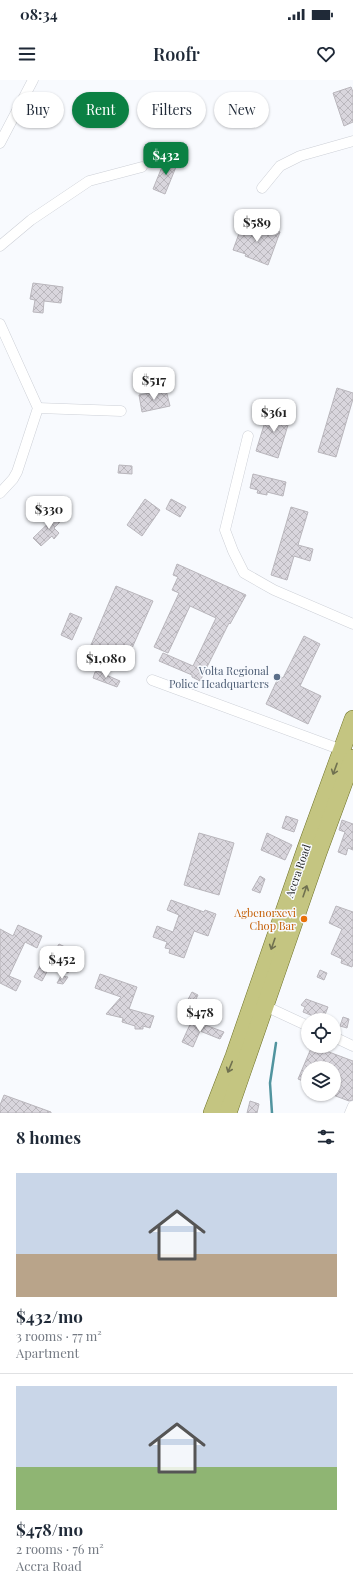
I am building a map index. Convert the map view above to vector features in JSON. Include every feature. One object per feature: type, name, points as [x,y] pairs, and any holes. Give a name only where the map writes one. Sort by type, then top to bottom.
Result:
[{"type":"main road","name":"Accra Road","points":[[228,1113],[350,756],[353,719]]},
{"type":"main road","name":"Accra Road","points":[[212,1113],[239,1044],[306,848],[350,756]]},
{"type":"street","points":[[0,144],[33,80]]},
{"type":"street","points":[[262,188],[280,166],[300,156],[353,141]]},
{"type":"street","points":[[0,246],[31,220],[89,181],[142,167]]},
{"type":"street","points":[[0,324],[38,408],[17,472],[13,479],[0,493]]},
{"type":"street","points":[[38,408],[121,411]]},
{"type":"street","points":[[248,436],[225,530],[244,573],[274,590],[353,624]]},
{"type":"street","points":[[152,680],[350,756]]},
{"type":"street","points":[[265,1006],[301,1023]]},
{"type":"street","points":[[341,1040],[353,1046]]},
{"type":"street","points":[[350,1113],[353,1106]]},
{"type":"building","points":[[351,87],[353,92],[353,122],[344,126],[333,93]]},
{"type":"building","points":[[166,157],[178,162],[165,194],[153,189]]},
{"type":"building","points":[[255,224],[280,232],[268,265],[245,256],[246,254],[233,250],[241,228],[252,232]]},
{"type":"building","points":[[33,283],[63,287],[61,303],[44,301],[43,313],[33,312],[35,300],[30,299]]},
{"type":"building","points":[[337,388],[353,393],[353,399],[336,457],[318,452]]},
{"type":"building","points":[[166,390],[170,406],[142,412],[139,395]]},
{"type":"building","points":[[269,409],[291,415],[278,458],[256,451]]},
{"type":"building","points":[[119,465],[132,466],[132,474],[118,473]]},
{"type":"building","points":[[253,474],[286,482],[283,496],[267,492],[267,495],[257,493],[258,490],[250,488]]},
{"type":"building","points":[[145,499],[160,510],[142,536],[127,525]]},
{"type":"building","points":[[171,499],[186,507],[180,517],[166,509]]},
{"type":"building","points":[[291,507],[308,512],[298,545],[313,549],[310,561],[294,556],[287,580],[271,575]]},
{"type":"building","points":[[60,512],[65,517],[54,528],[59,533],[54,539],[52,536],[41,546],[33,538]]},
{"type":"building","points":[[177,564],[246,595],[230,624],[229,623],[200,681],[192,677],[192,675],[159,661],[163,653],[193,666],[216,618],[190,606],[168,653],[154,647],[179,593],[172,590],[178,577],[173,575]]},
{"type":"building","points":[[116,586],[153,601],[124,666],[88,652]]},
{"type":"building","points":[[70,613],[82,618],[72,640],[61,635]]},
{"type":"building","points":[[304,636],[320,644],[300,686],[321,696],[308,724],[266,704],[279,676],[283,678]]},
{"type":"building","points":[[97,671],[120,681],[117,687],[93,678],[95,672]]},
{"type":"building","points":[[286,816],[298,820],[294,832],[282,828]]},
{"type":"building","points":[[342,820],[353,824],[353,850],[348,848],[346,855],[338,852],[345,832],[339,830]]},
{"type":"building","points":[[199,833],[234,843],[219,895],[184,885]]},
{"type":"building","points":[[267,833],[292,845],[285,860],[261,850]]},
{"type":"building","points":[[260,876],[265,879],[260,893],[252,890]]},
{"type":"building","points":[[171,900],[204,912],[205,910],[216,914],[208,936],[194,931],[184,958],[169,953],[170,949],[165,948],[167,942],[153,937],[157,926],[173,932],[179,915],[167,910]]},
{"type":"building","points":[[336,906],[353,912],[352,967],[341,963],[342,959],[331,954],[342,929],[329,923]]},
{"type":"building","points":[[18,925],[42,936],[37,948],[25,942],[9,976],[21,981],[16,991],[0,983],[0,929],[13,936]]},
{"type":"building","points":[[59,944],[73,951],[66,963],[72,966],[68,973],[48,962]]},
{"type":"building","points":[[40,966],[48,970],[42,981],[34,977]]},
{"type":"building","points":[[320,970],[327,973],[324,980],[317,977]]},
{"type":"building","points":[[100,974],[137,987],[129,1009],[154,1016],[150,1028],[143,1026],[143,1029],[135,1029],[135,1026],[122,1022],[123,1018],[106,1014],[121,997],[95,988]]},
{"type":"building","points":[[61,976],[68,977],[63,984],[57,983]]},
{"type":"building","points":[[192,992],[198,995],[192,1007],[186,1003]]},
{"type":"building","points":[[306,999],[328,1007],[326,1013],[306,1013],[303,1012],[305,1007],[301,1005]]},
{"type":"building","points":[[343,1017],[349,1019],[347,1028],[341,1026]]},
{"type":"building","points":[[192,1020],[224,1032],[220,1039],[200,1031],[193,1047],[182,1042]]},
{"type":"building","points":[[309,1053],[332,1053],[353,1061],[353,1100],[349,1101],[341,1098],[341,1061],[306,1061]]},
{"type":"building","points":[[301,1072],[301,1080],[298,1079]]},
{"type":"building","points":[[4,1095],[51,1113],[0,1113],[0,1105]]},
{"type":"building","points":[[250,1101],[259,1104],[257,1113],[247,1113]]},
{"type":"waterway","points":[[272,1113],[270,1083],[276,1043]]},
{"type":"place","name":"Volta Regional Police Headquarters","points":[[277,677]]},
{"type":"place","name":"Agbenorxevi Chop Bar","points":[[304,919]]}]
